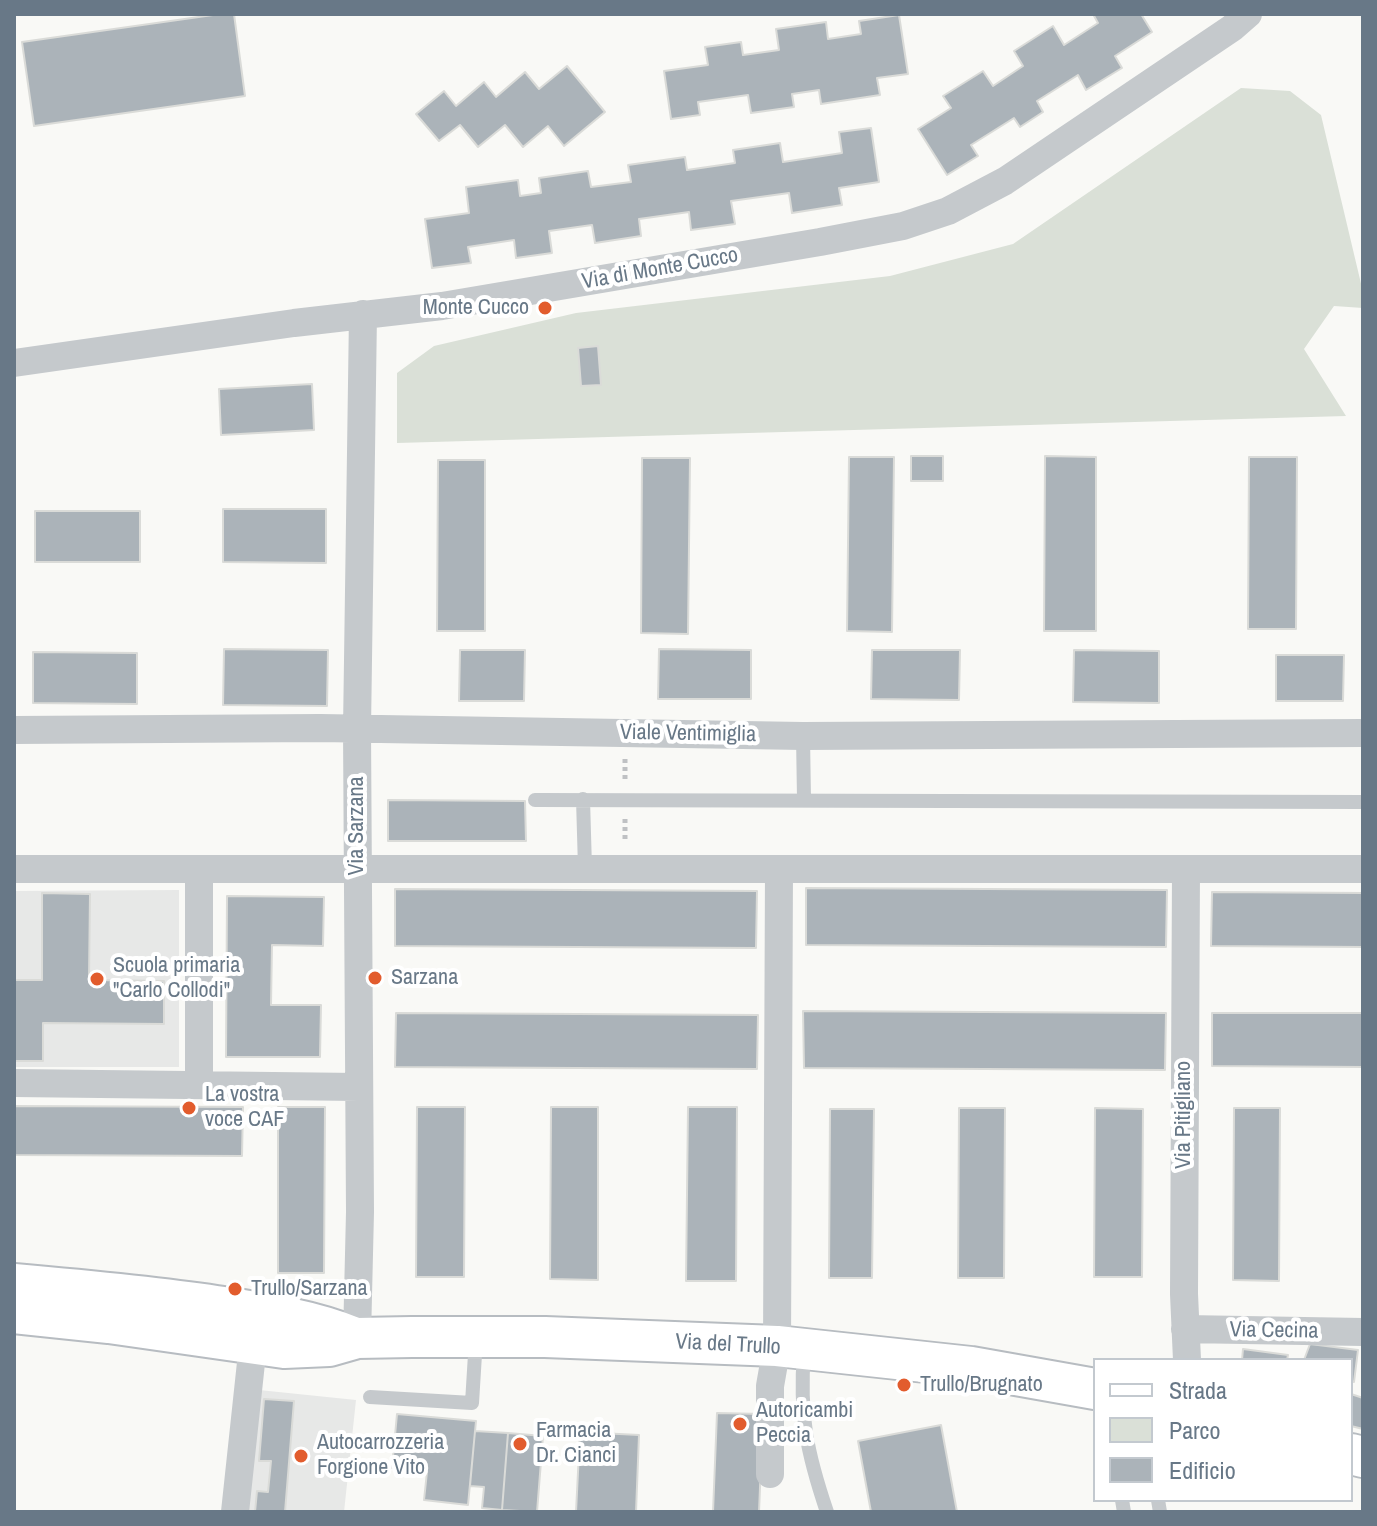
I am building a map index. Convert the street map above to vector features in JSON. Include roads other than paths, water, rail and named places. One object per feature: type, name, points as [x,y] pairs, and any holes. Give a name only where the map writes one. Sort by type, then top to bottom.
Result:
[{"type":"street","name":"Via di Monte Cucco","points":[[14,363],[363,314],[442,306],[820,242],[928,219],[964,204],[1005,181],[1232,28],[1248,14]]},
{"type":"street","name":"Via Sarzana","points":[[357,1338],[357,729],[363,314]]},
{"type":"street","name":"Viale Ventimiglia","points":[[14,730],[357,729],[803,736],[1363,733]]},
{"type":"street","points":[[14,869],[1363,869]]},
{"type":"street","points":[[199,869],[199,1084]]},
{"type":"street","points":[[770,1474],[770,1386],[790,1348],[779,869]]},
{"type":"street","name":"Via Pitigliano","points":[[1186,870],[1187,1358]]},
{"type":"street","points":[[14,1083],[359,1087]]},
{"type":"street","name":"Via del Trullo","points":[[14,1284],[142,1295],[266,1313],[314,1323],[357,1338]]},
{"type":"street","name":"Via del Trullo","points":[[14,1313],[253,1344],[311,1348],[357,1338],[545,1337],[790,1348],[971,1367],[1093,1389]]},
{"type":"street","name":"Via Cecina","points":[[1185,1329],[1363,1332]]},
{"type":"street","points":[[235,1512],[253,1344]]},
{"type":"lane","points":[[803,736],[804,799]]},
{"type":"lane","points":[[583,799],[585,868]]},
{"type":"lane","points":[[535,800],[1363,802]]},
{"type":"lane","points":[[370,1397],[472,1403],[476,1337]]},
{"type":"lane","points":[[790,1348],[810,1460],[827,1512]]},
{"type":"place","name":"Monte Cucco","points":[[545,308]]},
{"type":"place","name":"Sarzana","points":[[375,978]]},
{"type":"place","name":"Scuola primaria \"Carlo Collodi\"","points":[[97,979]]},
{"type":"place","name":"La vostra voce CAF","points":[[189,1108]]},
{"type":"place","name":"Trullo/Sarzana","points":[[235,1289]]},
{"type":"place","name":"Trullo/Brugnato","points":[[904,1385]]},
{"type":"place","name":"Autoricambi Peccia","points":[[740,1424]]},
{"type":"place","name":"Farmacia Dr. Cianci","points":[[520,1444]]},
{"type":"place","name":"Autocarrozzeria Forgione Vito","points":[[301,1456]]}]
